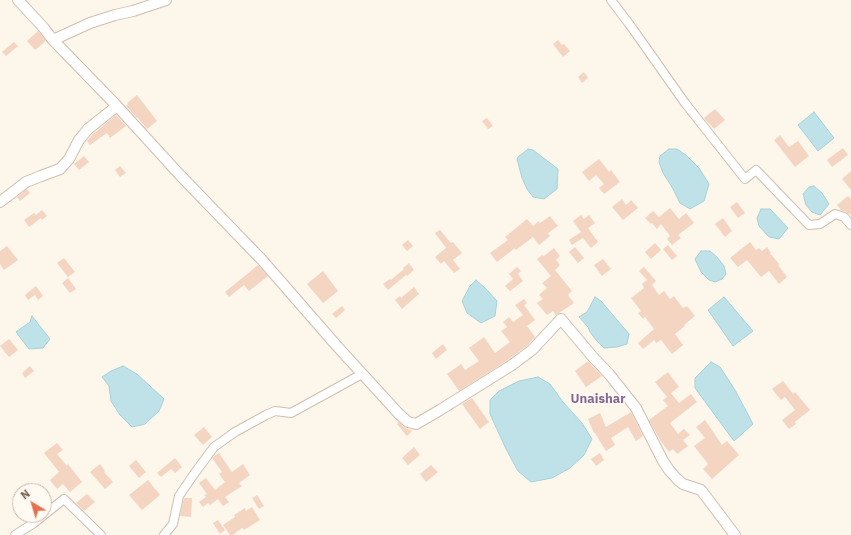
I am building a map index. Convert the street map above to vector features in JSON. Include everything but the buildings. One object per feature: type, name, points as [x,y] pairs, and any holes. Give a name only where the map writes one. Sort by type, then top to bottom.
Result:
[{"type":"street","points":[[18,0],[53,40],[262,260],[362,374],[408,422],[416,424],[480,385],[532,350],[560,319],[609,374],[636,408],[662,460],[669,470],[683,484],[701,490],[735,535]]},
{"type":"street","points":[[53,40],[90,23],[166,0]]},
{"type":"street","points":[[611,0],[685,104],[745,179],[756,170],[809,225],[820,224],[835,214],[844,217],[851,225]]},
{"type":"street","points":[[0,202],[26,182],[60,169],[69,159],[79,140],[88,129],[117,106]]},
{"type":"street","points":[[164,535],[173,524],[180,496],[194,474],[214,448],[235,432],[266,415],[275,411],[291,413],[362,374]]},
{"type":"street","points":[[15,535],[34,523],[64,499],[101,535]]},
{"type":"water","points":[[814,112],[834,138],[818,151],[798,125]]},
{"type":"water","points":[[528,149],[533,150],[558,169],[557,189],[544,199],[533,197],[522,178],[517,159]]},
{"type":"water","points":[[669,149],[677,149],[686,155],[699,168],[709,184],[704,201],[690,209],[680,203],[663,173],[659,162],[660,156]]},
{"type":"water","points":[[814,186],[822,193],[829,204],[820,215],[812,212],[806,205],[803,194],[809,187]]},
{"type":"water","points":[[761,209],[770,209],[788,228],[779,239],[769,237],[759,226],[757,218]]},
{"type":"water","points":[[701,251],[710,251],[724,266],[726,274],[722,279],[715,282],[709,280],[701,272],[695,259]]},
{"type":"water","points":[[476,280],[497,301],[495,316],[481,323],[467,313],[462,301],[470,286]]},
{"type":"water","points":[[595,297],[601,301],[629,334],[627,344],[617,347],[604,348],[596,340],[588,327],[579,317],[587,312]]},
{"type":"water","points":[[724,297],[753,331],[733,346],[708,310]]},
{"type":"water","points":[[32,316],[50,339],[43,348],[29,349],[16,332],[30,322]]},
{"type":"water","points":[[711,362],[720,367],[735,390],[753,424],[734,441],[695,388],[695,378]]},
{"type":"water","points":[[123,366],[137,374],[164,399],[159,411],[145,424],[132,427],[120,415],[111,401],[109,386],[102,377]]},
{"type":"water","points":[[538,377],[550,384],[563,402],[582,423],[592,439],[584,455],[570,468],[552,478],[531,482],[518,471],[506,449],[490,414],[490,400],[499,391],[519,381]]},
{"type":"district","name":"Unaishar","points":[[598,399]]}]
